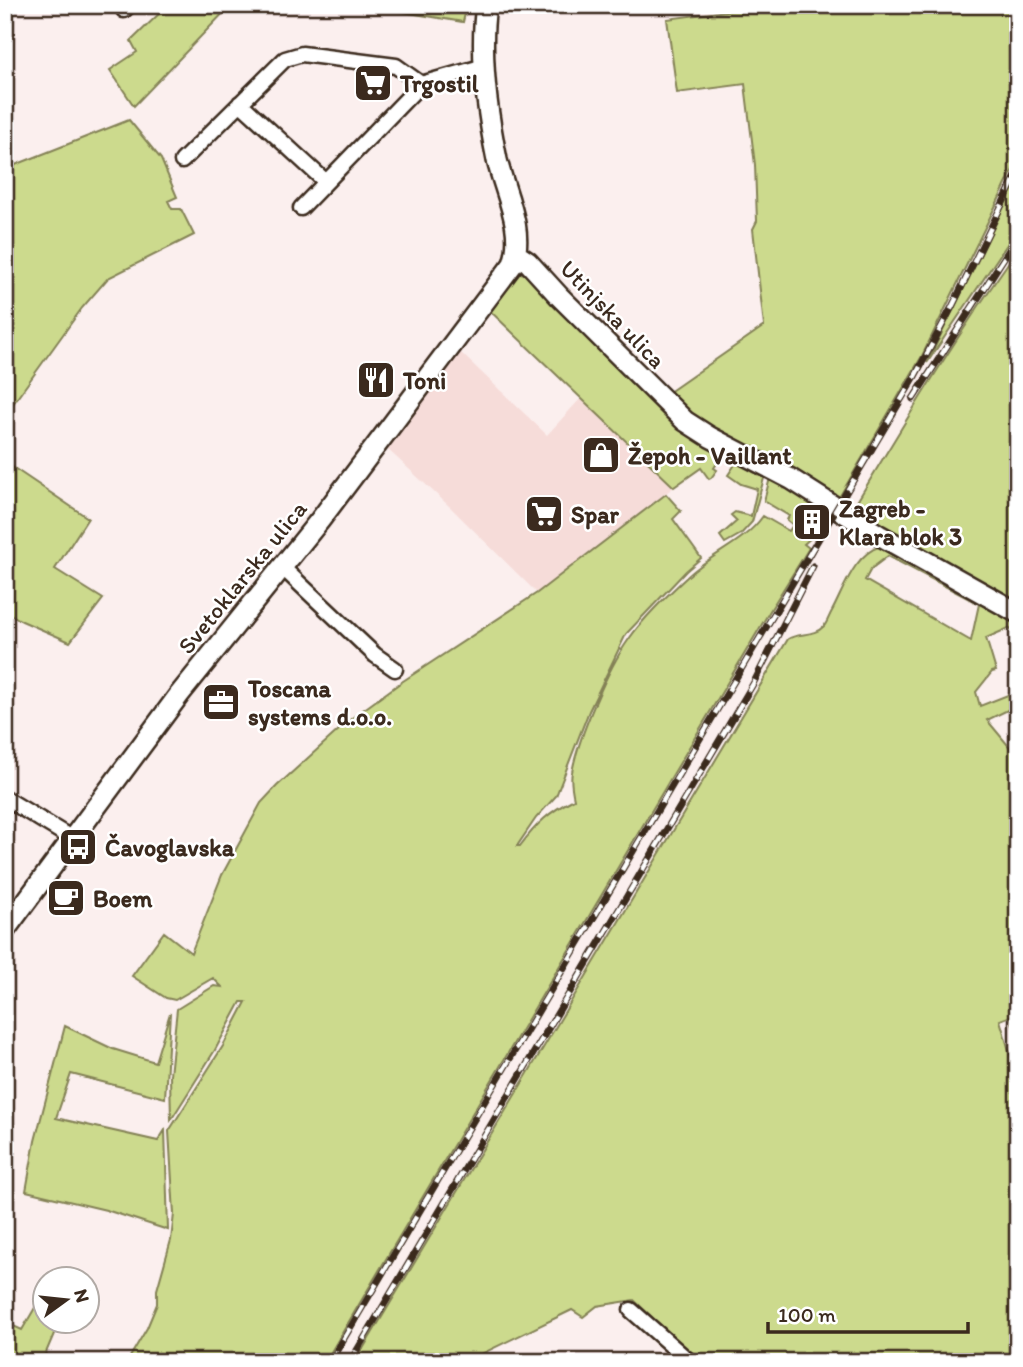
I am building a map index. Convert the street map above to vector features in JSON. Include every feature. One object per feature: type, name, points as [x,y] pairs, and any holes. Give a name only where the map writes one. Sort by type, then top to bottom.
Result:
[{"type":"street","points":[[485,5],[482,28],[485,66],[498,161],[516,230],[516,254]]},
{"type":"street","points":[[182,160],[285,59],[302,54],[396,66],[421,84]]},
{"type":"street","points":[[301,208],[421,84],[485,66]]},
{"type":"street","points":[[240,103],[326,182]]},
{"type":"street","name":"Utinjska ulica","points":[[516,254],[528,262],[685,421],[791,479],[836,509],[1005,608],[1018,612]]},
{"type":"street","name":"Svetoklarska ulica","points":[[5,930],[178,695],[282,567],[508,271],[516,254]]},
{"type":"street","points":[[282,567],[375,655],[395,668]]},
{"type":"street","points":[[5,798],[71,838]]},
{"type":"street","points":[[631,1310],[681,1360]]},
{"type":"shaded area","points":[[459,351],[547,435],[581,398],[674,487],[537,593],[384,446]]},
{"type":"green space","points":[[168,5],[231,5],[134,106],[110,70],[137,52],[131,41]]},
{"type":"green space","points":[[398,5],[467,5],[463,22],[397,11]]},
{"type":"green space","points":[[756,5],[1018,5],[1018,160],[922,356],[837,501],[723,437],[665,395],[764,326],[753,229],[757,221],[755,165],[745,84],[677,93],[667,19]]},
{"type":"green space","points":[[129,120],[161,159],[177,197],[168,201],[172,209],[181,209],[194,235],[108,278],[82,308],[5,415],[5,169]]},
{"type":"green space","points":[[1018,178],[1018,228],[927,363]]},
{"type":"green space","points":[[1018,249],[1018,604],[852,510],[953,345]]},
{"type":"green space","points":[[518,273],[528,274],[633,378],[766,471],[752,522],[741,534],[725,543],[720,536],[737,521],[731,515],[735,512],[751,516],[757,489],[741,484],[728,475],[736,463],[723,454],[711,478],[709,479],[701,468],[674,487],[489,310]]},
{"type":"green space","points":[[5,462],[88,518],[55,569],[103,599],[70,642],[5,611]]},
{"type":"green space","points":[[771,474],[814,500],[811,505],[814,507],[798,526],[813,536],[804,544],[809,548],[325,1362],[127,1362],[147,1328],[157,1304],[157,1290],[171,1240],[174,1214],[169,1131],[223,1046],[246,1002],[241,1002],[215,1050],[171,1120],[170,1075],[177,1009],[214,986],[222,987],[213,978],[175,1000],[166,998],[132,976],[164,932],[191,953],[222,875],[261,803],[352,718],[400,683],[537,593],[666,494],[681,511],[673,519],[701,558],[626,634],[589,711],[556,796],[536,818],[517,846],[520,846],[544,819],[574,799],[572,772],[588,722],[612,667],[642,622],[688,576],[747,534],[763,516],[789,531],[793,525],[787,520],[789,516],[764,501]]},
{"type":"green space","points":[[881,546],[1018,620],[1018,637],[1009,628],[986,638],[996,671],[992,672],[976,692],[980,706],[1018,691],[1018,705],[987,720],[1018,757],[1018,1046],[1011,1016],[1000,1020],[1018,1081],[1018,1264],[1010,1267],[1018,1293],[1018,1362],[699,1362],[634,1300],[597,1306],[583,1317],[572,1310],[465,1362],[355,1362],[788,639],[816,632],[824,626],[851,573],[872,550]],"holes":[[[888,556],[979,604],[971,641],[865,580],[871,569]]]},
{"type":"green space","points":[[170,1013],[165,1098],[71,1074],[56,1118],[158,1141],[165,1130],[168,1230],[106,1210],[26,1191],[35,1141],[65,1026],[113,1049],[155,1062]]},
{"type":"green space","points":[[32,1313],[32,1336],[53,1336],[42,1362],[5,1362],[5,1322],[22,1330]]},
{"type":"railway","points":[[330,1362],[914,378],[1018,172]]},
{"type":"railway","points":[[913,399],[1018,236]]},
{"type":"railway","points":[[350,1362],[753,684],[813,566]]},
{"type":"place","name":"Trgostil","points":[[373,83]]},
{"type":"place","name":"Toni","points":[[376,380]]},
{"type":"place","name":"Žepoh - Vaillant","points":[[601,455]]},
{"type":"place","name":"Spar","points":[[544,514]]},
{"type":"place","name":"Zagreb - Klara blok 3","points":[[812,522]]},
{"type":"place","name":"Toscana systems d.o.o.","points":[[221,702]]},
{"type":"place","name":"Čavoglavska","points":[[78,847]]},
{"type":"place","name":"Boem","points":[[66,898]]}]
